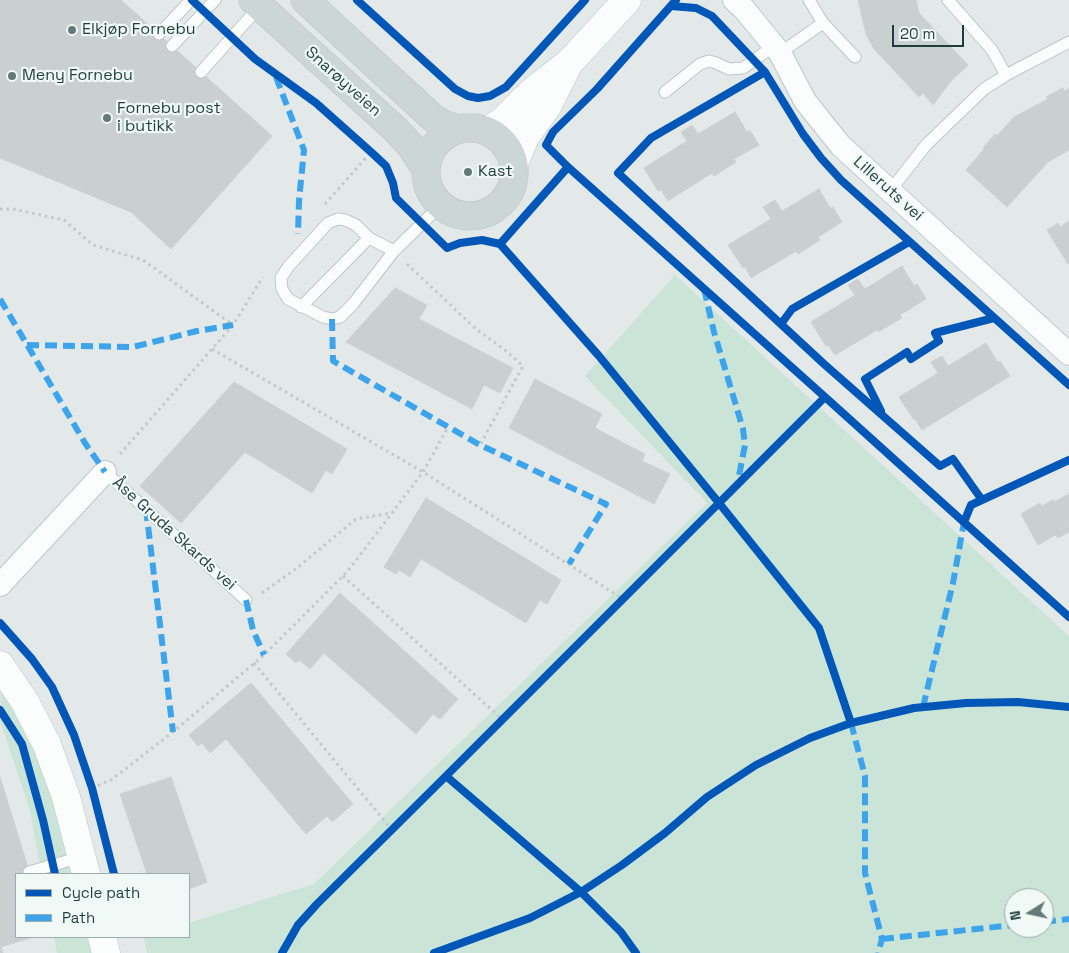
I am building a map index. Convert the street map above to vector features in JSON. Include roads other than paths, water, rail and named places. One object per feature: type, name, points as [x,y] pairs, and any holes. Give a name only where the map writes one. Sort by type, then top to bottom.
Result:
[{"type":"main road","points":[[305,0],[433,118],[457,129]]},
{"type":"main road","name":"Snarøyveien","points":[[256,3],[395,129],[410,145],[426,169]]},
{"type":"main road","points":[[467,127],[488,131],[502,141],[511,155],[514,163],[513,183],[504,200],[496,208],[478,215],[458,214],[441,205],[429,189],[426,180],[428,159],[432,149],[447,134],[457,129],[467,127]]},
{"type":"street","points":[[488,131],[503,121],[532,92],[570,62],[627,0]]},
{"type":"street","name":"Lilleruts vei","points":[[734,0],[777,50],[805,101],[841,146],[1069,354]]},
{"type":"street","points":[[514,163],[524,137],[548,105],[570,62]]},
{"type":"street","name":"Åse Gruda Skards vei","points":[[0,585],[104,472]]},
{"type":"street","points":[[0,665],[25,702],[47,745],[66,797],[84,866]]},
{"type":"street","points":[[102,938],[106,953]]},
{"type":"lane","points":[[159,34],[190,0]]},
{"type":"lane","points":[[172,46],[216,0]]},
{"type":"lane","points":[[809,0],[823,22],[855,57]]},
{"type":"lane","points":[[948,0],[992,50],[1006,75]]},
{"type":"lane","points":[[201,72],[256,3]]},
{"type":"lane","points":[[665,92],[700,64],[709,61],[716,62],[730,69],[743,68],[823,22]]},
{"type":"lane","points":[[890,190],[926,145],[984,89],[1006,75],[1069,42]]},
{"type":"lane","points":[[394,252],[368,238],[356,225],[338,219],[328,224],[288,267],[281,278],[282,289],[288,299],[301,307],[323,317],[332,319],[340,317],[394,252],[441,205]]},
{"type":"lane","points":[[301,307],[368,238]]},
{"type":"lane","name":"Åse Gruda Skards vei","points":[[104,472],[246,600]]},
{"type":"lane","points":[[29,872],[84,866]]},
{"type":"place","name":"Elkjøp Fornebu","points":[[72,30]]},
{"type":"place","name":"Meny Fornebu","points":[[12,76]]},
{"type":"place","name":"Fornebu post i butikk","points":[[107,118]]},
{"type":"place","name":"Kast","points":[[468,172]]}]
